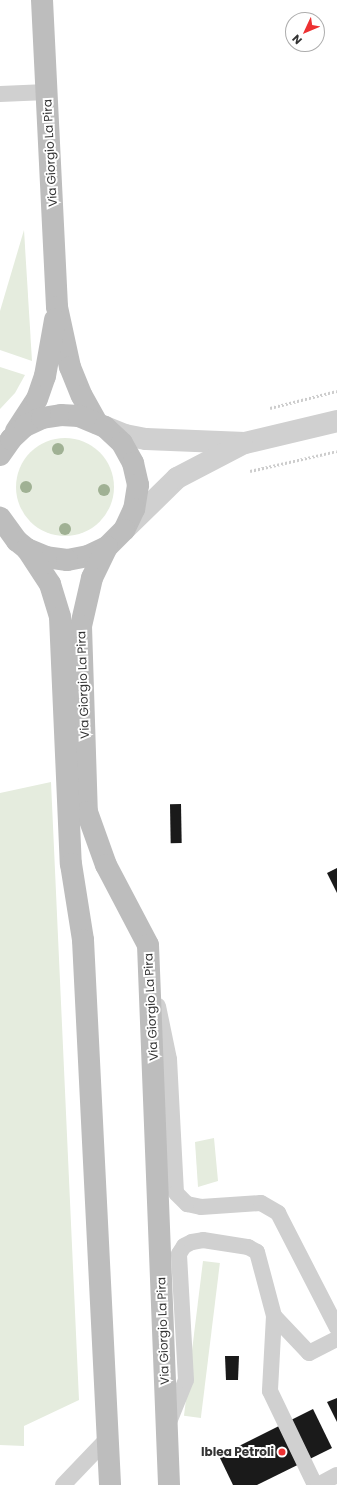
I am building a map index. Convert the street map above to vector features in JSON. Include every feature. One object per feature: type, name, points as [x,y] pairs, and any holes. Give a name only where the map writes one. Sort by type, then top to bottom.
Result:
[{"type":"main road","name":"Via Giorgio La Pira","points":[[42,0],[57,307]]},
{"type":"main road","points":[[14,542],[46,557],[67,560],[88,556],[107,547],[124,530],[134,508],[138,485],[133,463],[122,443],[101,425],[82,396],[70,367],[57,307]]},
{"type":"main road","points":[[5,447],[37,399],[45,376],[57,307]]},
{"type":"main road","points":[[5,447],[25,426],[42,418],[61,415],[79,416],[101,425]]},
{"type":"main road","name":"Via Giorgio La Pira","points":[[0,518],[14,542],[50,584],[60,617],[71,864],[83,940],[110,1485]]},
{"type":"main road","name":"Via Giorgio La Pira","points":[[107,547],[92,578],[81,626],[87,812],[106,865],[148,945],[169,1485]]},
{"type":"street","points":[[124,530],[177,478],[245,443],[337,421]]},
{"type":"street","points":[[101,425],[125,435],[146,439],[245,443]]},
{"type":"lane","points":[[0,94],[47,92]]},
{"type":"lane","points":[[150,971],[169,1059],[176,1193],[187,1204],[201,1207],[261,1203],[278,1213],[337,1328]]},
{"type":"lane","points":[[166,1429],[186,1380],[179,1254],[184,1246],[192,1242],[203,1240],[248,1247],[257,1252],[274,1316],[270,1391],[315,1485]]},
{"type":"lane","points":[[274,1316],[309,1354],[337,1339]]},
{"type":"lane","points":[[63,1485],[108,1438]]},
{"type":"lane","points":[[318,1485],[337,1475]]},
{"type":"shaded area","points":[[24,230],[32,361],[0,350],[0,311]]},
{"type":"shaded area","points":[[0,367],[25,375],[15,393],[0,409]]},
{"type":"shaded area","points":[[65,438],[84,442],[100,452],[110,468],[114,487],[110,506],[100,522],[84,532],[65,536],[46,532],[30,522],[20,506],[16,487],[20,468],[30,452],[46,442]]},
{"type":"shaded area","points":[[51,782],[79,1400],[24,1426],[24,1446],[0,1445],[0,793]]},
{"type":"shaded area","points":[[214,1138],[218,1181],[198,1187],[195,1142]]},
{"type":"shaded area","points":[[203,1261],[220,1263],[201,1418],[184,1416]]},
{"type":"building","points":[[170,804],[181,804],[182,843],[171,843]]},
{"type":"building","points":[[337,868],[337,893],[327,873]]},
{"type":"building","points":[[225,1356],[239,1356],[238,1380],[226,1380]]},
{"type":"building","points":[[337,1398],[337,1422],[327,1402]]},
{"type":"building","points":[[313,1409],[332,1448],[257,1485],[233,1485],[219,1456]]},
{"type":"place","name":"Iblea Petroli","points":[[282,1452]]}]
